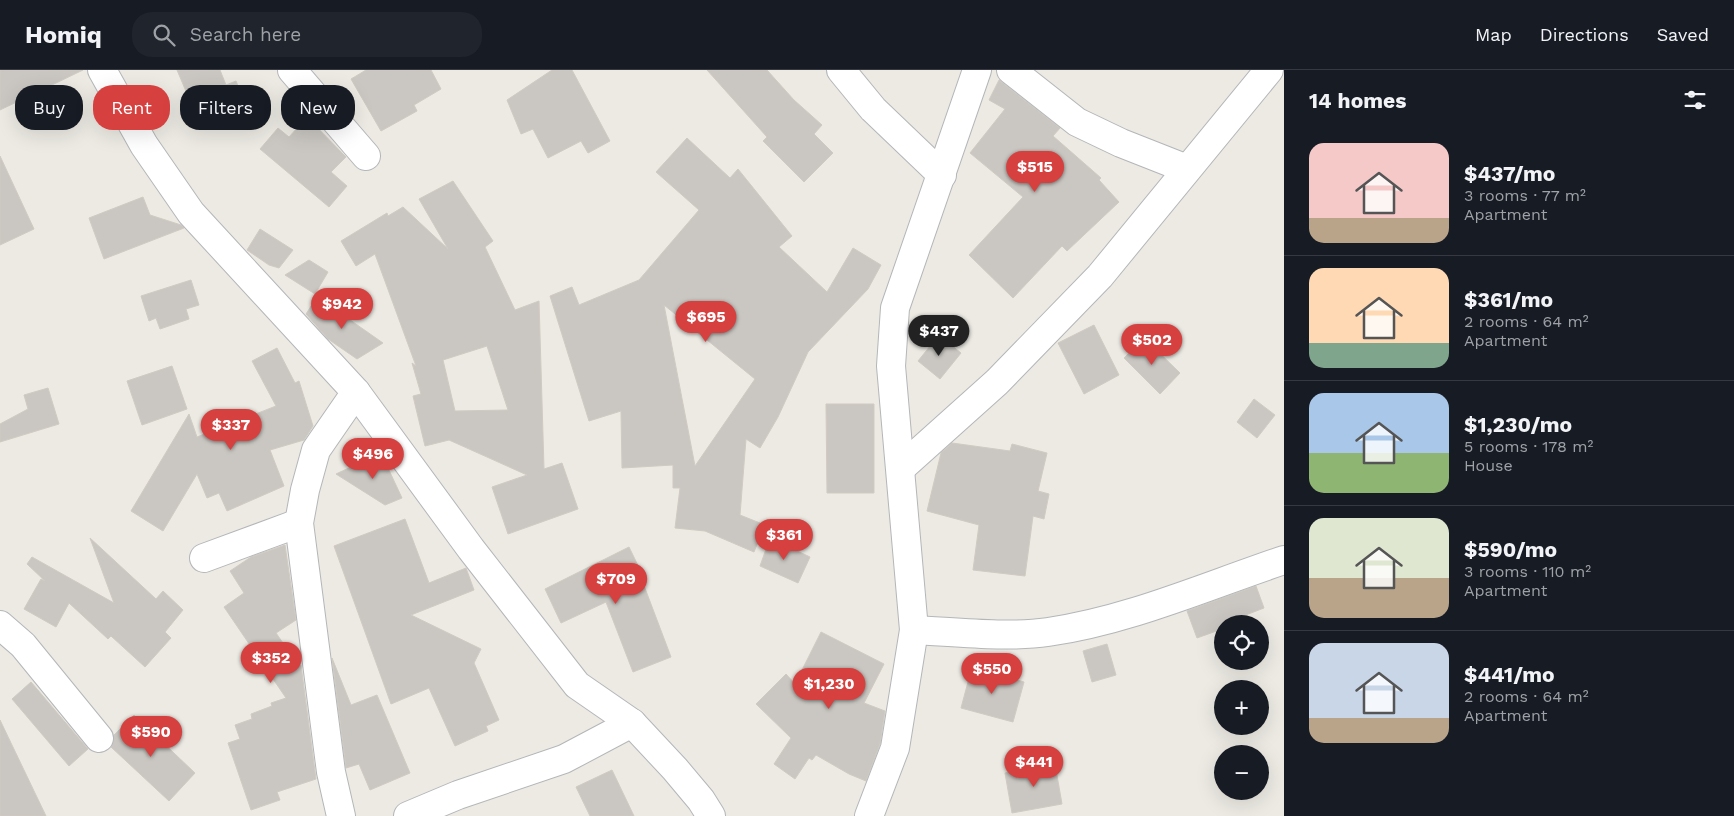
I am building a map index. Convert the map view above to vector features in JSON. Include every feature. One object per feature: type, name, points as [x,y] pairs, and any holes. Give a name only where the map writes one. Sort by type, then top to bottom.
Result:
[{"type":"street","points":[[102,70],[144,145],[191,213],[356,392],[477,557],[577,685],[632,723],[686,782],[711,816]]},
{"type":"street","points":[[292,70],[366,156]]},
{"type":"street","points":[[841,70],[873,109],[942,175]]},
{"type":"street","points":[[869,816],[894,748],[914,630],[891,366],[895,308],[977,70]]},
{"type":"street","points":[[1011,70],[1077,122],[1121,143],[1187,169]]},
{"type":"street","points":[[901,468],[997,382],[1100,276],[1269,70]]},
{"type":"street","points":[[342,816],[331,772],[299,523],[305,490],[316,450],[356,392]]},
{"type":"street","points":[[204,558],[299,523]]},
{"type":"street","points":[[914,630],[987,633],[1046,632],[1100,622],[1169,602],[1284,560]]},
{"type":"street","points":[[0,626],[28,651],[99,738]]},
{"type":"street","points":[[408,816],[458,794],[564,759],[632,723]]},
{"type":"building","points":[[0,70],[83,70],[52,85],[15,85],[15,103],[0,110]]},
{"type":"building","points":[[177,70],[220,70],[226,85],[183,85]]},
{"type":"building","points":[[366,70],[431,70],[441,89],[414,105],[417,111],[381,131],[351,79]]},
{"type":"building","points":[[552,70],[572,70],[610,141],[588,153],[581,141],[548,158],[533,129],[521,134],[507,100]]},
{"type":"building","points":[[707,70],[767,70],[794,100],[822,125],[814,134],[833,153],[804,182],[763,141],[767,137]]},
{"type":"building","points":[[999,80],[1060,128],[1053,136],[1101,178],[1099,180],[1119,202],[1067,251],[1062,246],[1013,298],[969,255],[1023,197],[970,153],[1005,109],[989,100]]},
{"type":"building","points":[[236,81],[238,85],[226,85]]},
{"type":"building","points":[[278,128],[289,137],[295,130],[320,130],[346,157],[331,172],[347,186],[329,207],[260,149]]},
{"type":"building","points":[[687,138],[730,178],[738,169],[792,236],[779,247],[827,292],[853,248],[881,265],[868,289],[808,352],[778,417],[760,448],[746,439],[740,515],[765,525],[754,552],[705,531],[675,528],[680,488],[673,488],[673,465],[622,468],[621,411],[589,421],[550,296],[572,287],[579,305],[639,280],[699,210],[656,172]],"holes":[[[664,305],[755,379],[695,466]]]},
{"type":"building","points":[[0,156],[34,229],[0,245]]},
{"type":"building","points":[[453,181],[493,241],[485,247],[515,310],[539,301],[544,469],[562,463],[578,509],[508,534],[492,487],[527,475],[449,440],[425,446],[413,396],[421,394],[412,363],[416,366],[375,254],[356,266],[341,241],[387,213],[388,216],[403,207],[448,249],[419,199]],"holes":[[[487,346],[508,410],[455,411],[443,360]]]},
{"type":"building","points":[[143,197],[150,215],[181,225],[184,228],[104,259],[89,218]]},
{"type":"building","points":[[260,229],[293,250],[279,268],[269,265],[247,250]]},
{"type":"building","points":[[309,260],[328,272],[315,294],[285,275]]},
{"type":"building","points":[[191,280],[199,305],[186,309],[189,319],[160,329],[156,318],[149,321],[141,296]]},
{"type":"building","points":[[317,297],[383,343],[357,359],[328,339],[306,314]]},
{"type":"building","points":[[1094,325],[1119,375],[1084,394],[1058,343]]},
{"type":"building","points":[[939,335],[961,353],[940,379],[918,361]]},
{"type":"building","points":[[1144,338],[1180,373],[1160,394],[1124,358]]},
{"type":"building","points":[[277,348],[295,383],[299,381],[313,426],[304,440],[270,450],[284,486],[227,511],[219,493],[207,498],[197,474],[163,531],[131,511],[189,414],[197,437],[276,406],[252,361]]},
{"type":"building","points":[[172,366],[187,409],[142,425],[127,381]]},
{"type":"building","points":[[48,388],[59,424],[0,442],[0,424],[28,409],[24,395]]},
{"type":"building","points":[[1254,399],[1275,415],[1257,438],[1237,422]]},
{"type":"building","points":[[826,404],[874,404],[874,493],[827,493]]},
{"type":"building","points":[[952,443],[1010,451],[1012,444],[1047,453],[1038,491],[1049,494],[1044,519],[1033,516],[1025,576],[973,570],[979,525],[927,511],[941,453]]},
{"type":"building","points":[[381,453],[402,498],[385,505],[336,474]]},
{"type":"building","points":[[405,519],[429,583],[466,568],[474,590],[411,615],[481,649],[474,663],[499,720],[486,726],[488,731],[455,746],[429,688],[391,704],[334,546]]},
{"type":"building","points":[[90,538],[156,599],[163,591],[183,610],[165,632],[171,638],[145,667],[111,636],[108,639],[69,603],[56,627],[24,609],[41,579],[45,581],[27,564],[32,557],[114,603]]},
{"type":"building","points":[[770,538],[810,557],[798,583],[760,566]]},
{"type":"building","points":[[285,545],[296,620],[276,633],[299,666],[301,665],[316,779],[277,792],[280,800],[251,810],[228,743],[240,739],[235,725],[252,719],[251,714],[272,706],[271,703],[286,698],[224,607],[244,593],[230,571],[251,557]]},
{"type":"building","points":[[629,547],[646,582],[643,583],[671,657],[633,672],[606,602],[561,623],[545,589]]},
{"type":"building","points":[[1256,586],[1264,608],[1246,615],[1214,615],[1214,632],[1197,638],[1187,611]]},
{"type":"building","points":[[821,632],[884,664],[864,703],[885,711],[880,744],[866,781],[849,774],[816,755],[812,760],[809,758],[795,779],[774,764],[791,738],[756,704],[786,674],[795,684]]},
{"type":"building","points":[[1107,644],[1116,675],[1092,682],[1083,651]]},
{"type":"building","points":[[332,658],[351,705],[377,695],[410,773],[370,790],[359,764],[346,768]]},
{"type":"building","points":[[972,667],[1024,682],[1013,722],[961,708]]},
{"type":"building","points":[[31,682],[88,749],[69,766],[12,699]]},
{"type":"building","points":[[134,715],[195,773],[169,801],[111,747],[114,735]]},
{"type":"building","points":[[0,720],[46,816],[0,816]]},
{"type":"building","points":[[1055,764],[1062,804],[1012,813],[1005,773]]},
{"type":"building","points":[[612,770],[634,816],[590,816],[576,787]]}]
